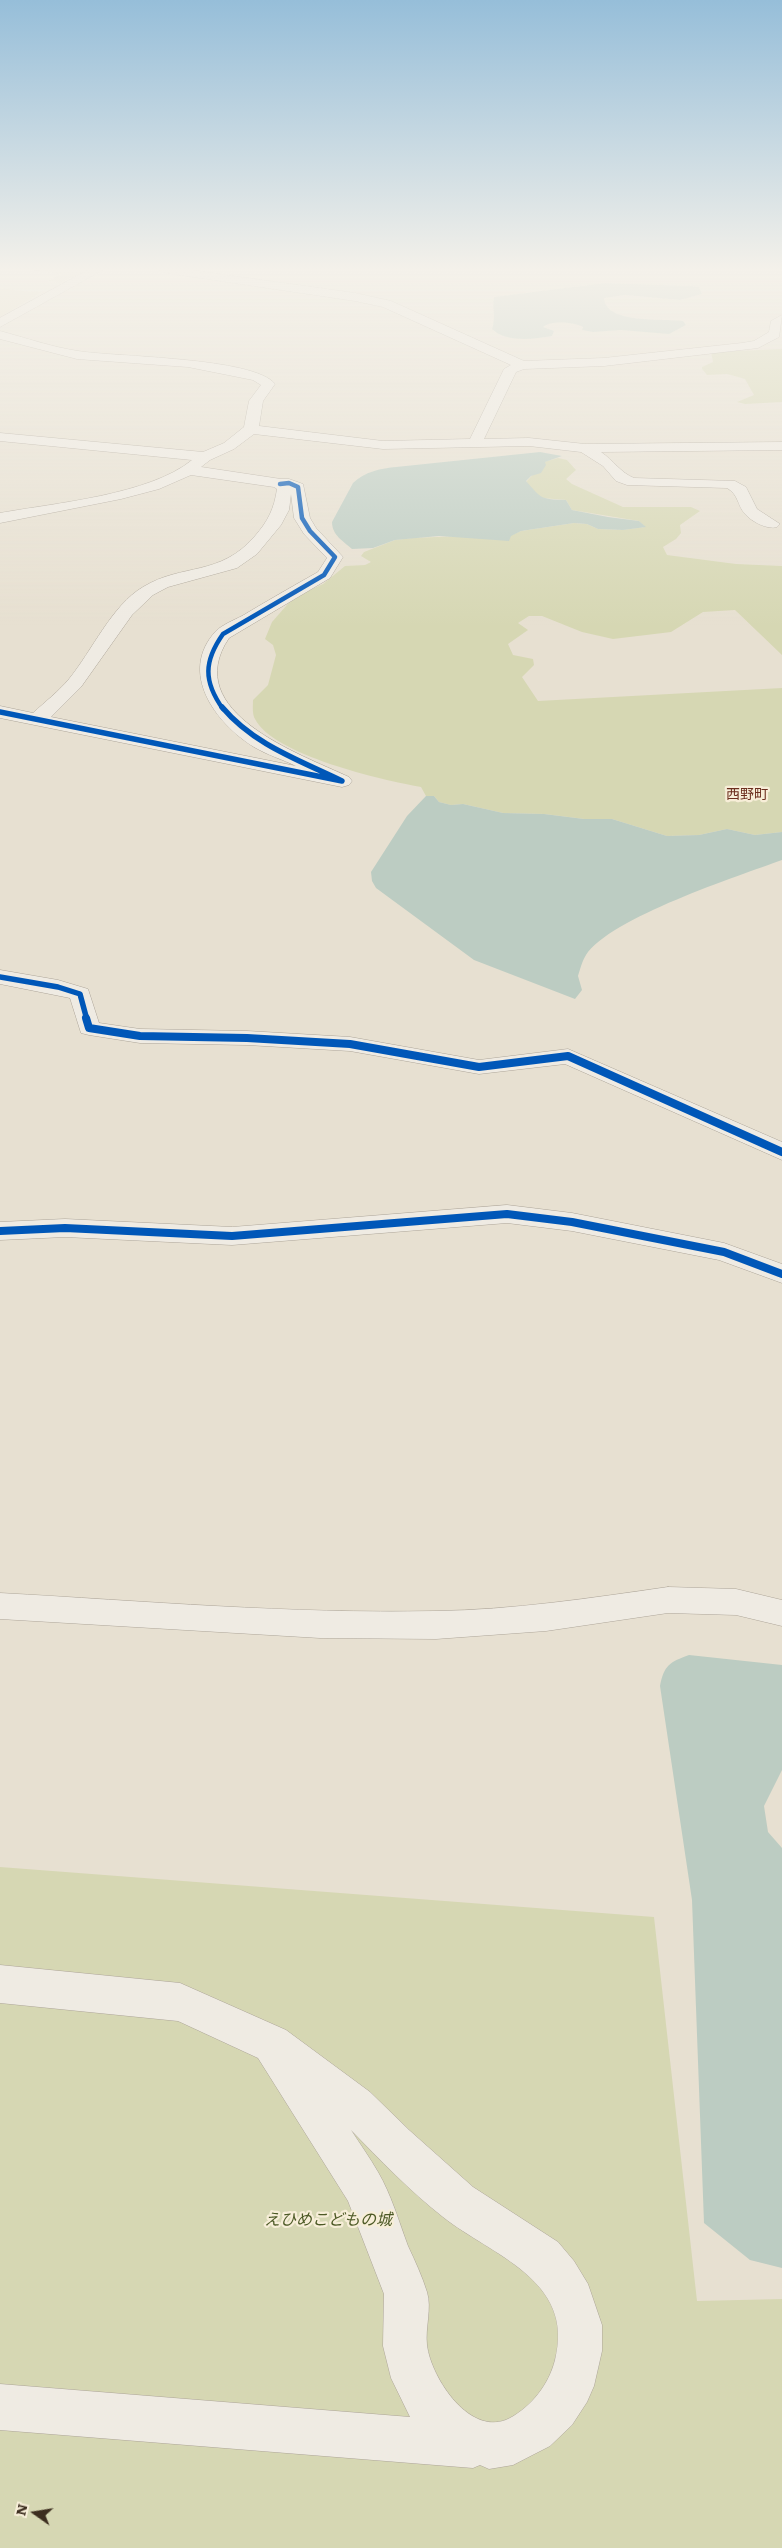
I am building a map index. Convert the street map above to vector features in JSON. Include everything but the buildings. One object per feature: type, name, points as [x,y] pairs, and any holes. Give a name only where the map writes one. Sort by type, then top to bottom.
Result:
[{"type":"street","points":[[0,518],[116,496],[154,486],[189,470],[205,457],[230,446],[251,429],[256,401],[265,389]]},
{"type":"street","points":[[476,444],[478,433],[499,389]]},
{"type":"street","points":[[251,429],[383,445],[529,442],[585,448],[782,446]]},
{"type":"street","points":[[0,437],[205,457]]},
{"type":"street","points":[[585,448],[608,463],[621,478],[632,482],[736,486],[741,490],[751,512],[772,524]]},
{"type":"street","points":[[0,712],[342,781],[260,743],[242,730],[213,696],[208,677],[208,660],[212,646],[222,634],[324,576],[335,557],[310,531],[302,518],[298,487],[289,483],[280,484],[189,470]]},
{"type":"street","points":[[37,720],[75,683],[126,611],[147,591],[162,584],[231,565],[251,551],[273,525],[281,510],[285,488],[280,484]]},
{"type":"street","points":[[0,977],[58,987],[80,994],[89,1028],[140,1036],[247,1038],[350,1044],[479,1067],[568,1056],[782,1152]]},
{"type":"street","points":[[0,1231],[65,1228],[232,1236],[507,1214],[572,1222],[724,1252],[782,1274]]},
{"type":"street","points":[[0,1606],[349,1624],[436,1625],[546,1618],[668,1600],[736,1602],[782,1613]]},
{"type":"street","points":[[0,1984],[180,2002],[272,2044],[356,2106],[394,2145],[458,2202],[543,2257],[559,2276],[572,2300],[580,2325],[580,2351],[571,2386],[556,2409],[534,2430],[513,2442],[489,2446],[0,2407]]},
{"type":"street","points":[[272,2044],[364,2188],[406,2294],[405,2346],[414,2378],[432,2411],[455,2432],[489,2446]]},
{"type":"green space","points":[[751,389],[782,389],[782,402],[745,404],[737,402],[754,395]]},
{"type":"green space","points":[[558,458],[567,460],[576,470],[566,479],[572,484],[623,507],[691,507],[700,511],[680,525],[681,533],[676,539],[663,547],[667,555],[736,564],[782,566],[782,655],[735,610],[703,612],[671,632],[613,639],[582,632],[542,616],[529,616],[518,623],[528,630],[508,644],[513,655],[533,659],[534,665],[522,677],[538,701],[782,688],[782,832],[755,835],[727,829],[699,835],[667,836],[612,819],[584,819],[544,814],[503,813],[463,804],[451,805],[439,802],[434,796],[426,796],[421,787],[356,772],[305,754],[283,744],[266,732],[255,719],[253,700],[268,685],[276,655],[273,645],[265,639],[272,622],[293,598],[323,584],[345,566],[365,565],[371,562],[361,556],[364,552],[395,540],[460,536],[499,540],[521,531],[574,523],[587,524],[598,529],[623,530],[645,527],[639,521],[572,510],[566,500],[542,498],[535,495],[526,482],[544,462]]},
{"type":"green space","name":"えひめこどもの城","points":[[0,1867],[654,1917],[697,2301],[782,2299],[782,2548],[0,2548]]},
{"type":"shaded area","points":[[540,452],[562,456],[545,462],[546,465],[541,473],[531,476],[526,481],[539,495],[551,499],[566,500],[572,510],[639,521],[646,527],[623,530],[598,529],[587,524],[574,523],[521,531],[511,536],[509,541],[439,536],[395,540],[373,548],[352,549],[339,537],[332,527],[332,522],[353,483],[368,473],[391,468]]},
{"type":"shaded area","points":[[426,796],[434,796],[439,802],[451,805],[463,804],[503,813],[544,814],[584,819],[612,819],[667,836],[699,835],[727,829],[755,835],[782,832],[782,860],[676,900],[621,927],[600,941],[586,955],[582,963],[578,976],[582,990],[575,999],[474,960],[376,888],[372,881],[371,872],[407,816]]},
{"type":"shaded area","points":[[689,1655],[782,1665],[782,1770],[764,1806],[768,1832],[782,1848],[782,2268],[750,2260],[704,2223],[692,1900],[660,1686],[669,1665]]},
{"type":"cycle path","points":[[0,712],[342,781],[258,741],[232,720],[214,694],[209,679],[208,664],[213,649],[223,634],[324,575],[335,557],[310,531],[302,518],[298,487],[289,483],[280,484]]},
{"type":"cycle path","points":[[0,977],[58,987],[80,994],[89,1028],[140,1036],[247,1038],[350,1044],[479,1067],[568,1056],[782,1152]]},
{"type":"cycle path","points":[[0,1231],[65,1228],[232,1236],[507,1214],[572,1222],[724,1252],[782,1274]]},
{"type":"district","name":"西野町","points":[[747,795]]}]
